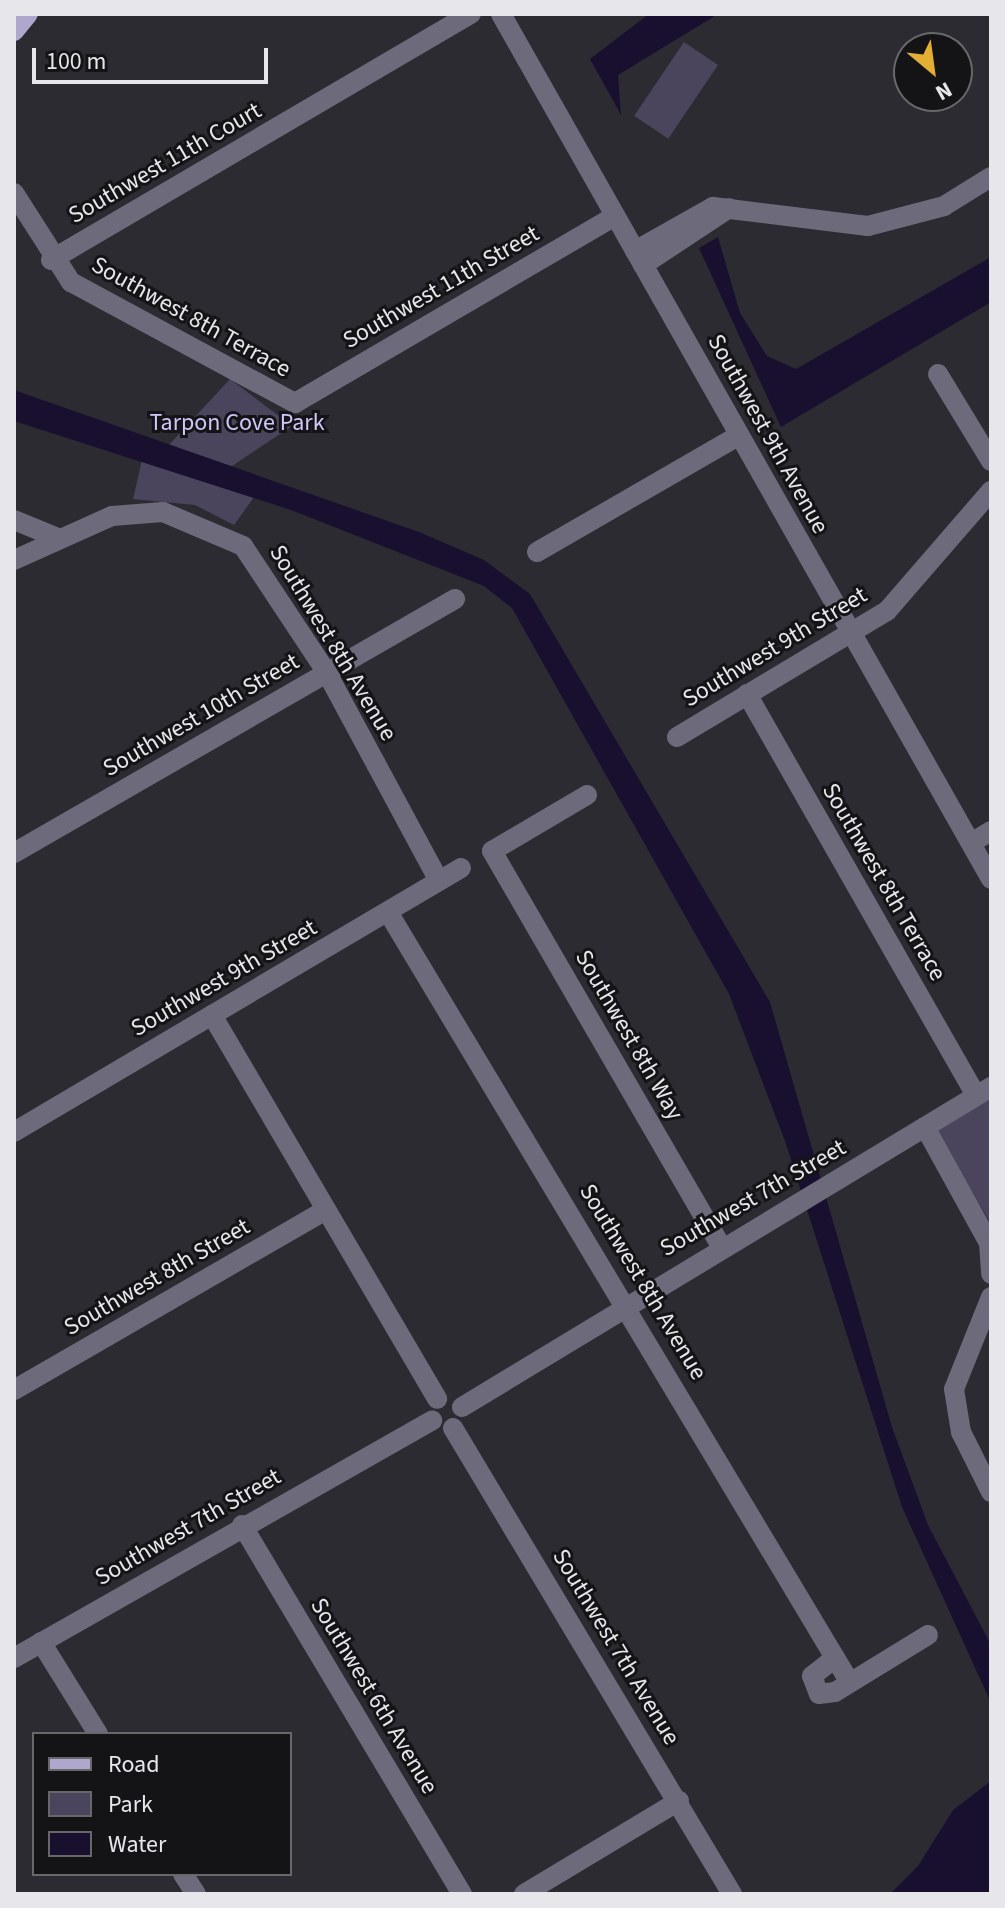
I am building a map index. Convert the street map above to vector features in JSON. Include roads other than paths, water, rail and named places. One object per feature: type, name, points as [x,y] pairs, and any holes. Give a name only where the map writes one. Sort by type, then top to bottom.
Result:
[{"type":"main road","points":[[14,31],[28,14]]},
{"type":"street","name":"Southwest 11th Court","points":[[51,260],[471,14]]},
{"type":"street","name":"Southwest 9th Avenue","points":[[501,14],[613,217],[991,879]]},
{"type":"street","points":[[639,258],[729,208],[868,226],[944,206],[991,177]]},
{"type":"street","name":"Southwest 8th Terrace","points":[[14,193],[51,260],[92,297],[295,403]]},
{"type":"street","name":"Southwest 11th Street","points":[[295,403],[613,217]]},
{"type":"street","points":[[938,374],[991,461]]},
{"type":"street","points":[[537,552],[738,436]]},
{"type":"street","name":"Southwest 9th Street","points":[[677,737],[887,611],[991,491]]},
{"type":"street","name":"Southwest 8th Avenue","points":[[20,551],[112,516],[163,512],[204,525],[243,546],[327,673],[439,881]]},
{"type":"street","points":[[14,520],[58,538]]},
{"type":"street","name":"Southwest 10th Street","points":[[14,853],[455,599]]},
{"type":"street","name":"Southwest 8th Terrace","points":[[747,694],[983,1091]]},
{"type":"street","name":"Southwest 8th Way","points":[[587,795],[492,851],[720,1245]]},
{"type":"street","points":[[971,843],[991,831]]},
{"type":"street","name":"Southwest 9th Street","points":[[14,1132],[461,868]]},
{"type":"street","name":"Southwest 8th Avenue","points":[[388,912],[627,1304],[849,1681]]},
{"type":"street","points":[[212,1015],[437,1399],[432,1421],[453,1428],[462,1407],[450,1397],[437,1399]]},
{"type":"street","name":"Southwest 7th Street","points":[[462,1407],[720,1245],[983,1091]]},
{"type":"street","points":[[925,1127],[989,1243],[991,1274]]},
{"type":"street","name":"Southwest 8th Street","points":[[14,1390],[326,1210]]},
{"type":"street","points":[[991,1297],[954,1389],[961,1432],[991,1492]]},
{"type":"street","name":"Southwest 7th Street","points":[[14,1658],[242,1525],[432,1421]]},
{"type":"street","name":"Southwest 7th Avenue","points":[[453,1428],[732,1894]]},
{"type":"street","name":"Southwest 6th Avenue","points":[[242,1525],[462,1894]]},
{"type":"street","points":[[835,1658],[812,1676],[815,1689],[831,1694],[928,1635]]},
{"type":"street","points":[[41,1642],[97,1732]]},
{"type":"street","points":[[524,1894],[679,1801]]},
{"type":"street","points":[[184,1876],[196,1894]]},
{"type":"water","points":[[649,14],[718,14],[618,75],[621,115],[590,59]]},
{"type":"water","points":[[718,237],[740,313],[767,356],[796,369],[991,257],[991,302],[781,427],[699,248]]},
{"type":"water","points":[[14,390],[419,532],[484,560],[530,594],[770,1002],[892,1427],[928,1525],[991,1645],[991,1703],[902,1507],[785,1141],[729,994],[512,608],[484,586],[291,510],[14,421]]},
{"type":"water","points":[[991,1781],[991,1894],[890,1894],[918,1866],[953,1810]]},
{"type":"park label","name":"Tarpon Cove Park","points":[[237,423]]}]
